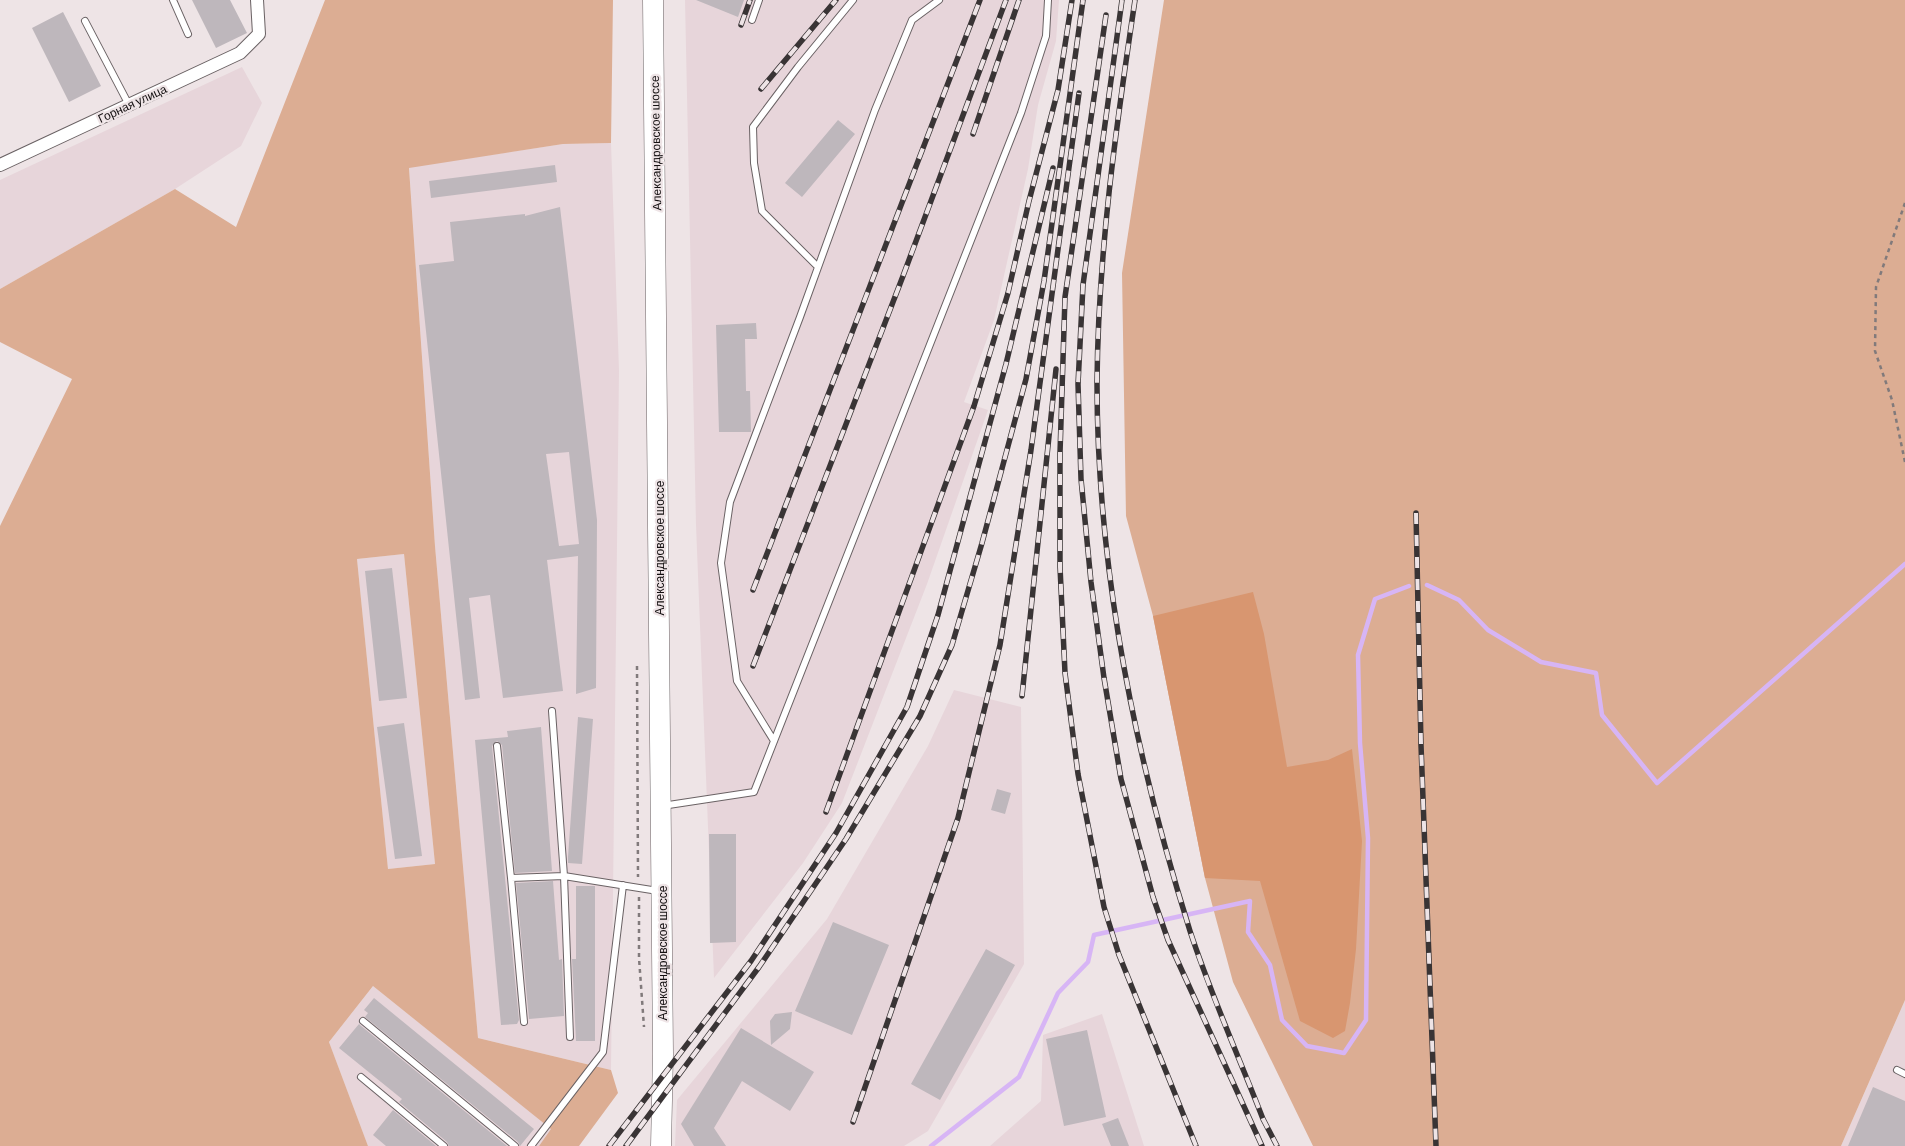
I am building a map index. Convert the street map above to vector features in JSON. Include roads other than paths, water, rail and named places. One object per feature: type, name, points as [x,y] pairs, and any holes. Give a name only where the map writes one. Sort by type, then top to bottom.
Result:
[{"type":"main road","name":"Александровское шоссе","points":[[653,0],[662,891],[661,1146]]},
{"type":"street","name":"Горная улица","points":[[0,166],[240,53],[259,34],[257,0]]},
{"type":"lane","points":[[173,0],[188,34]]},
{"type":"lane","points":[[653,24],[661,0]]},
{"type":"lane","points":[[752,20],[759,0]]},
{"type":"lane","points":[[818,267],[762,211],[754,163],[753,127],[798,67],[853,0]]},
{"type":"lane","points":[[774,741],[737,681],[721,563],[730,502],[818,267],[874,110],[912,20],[939,0]]},
{"type":"lane","points":[[661,807],[754,792],[1020,112],[1046,36],[1048,0]]},
{"type":"lane","points":[[85,21],[129,105]]},
{"type":"lane","points":[[552,711],[564,876],[570,1037]]},
{"type":"lane","points":[[497,746],[524,1022]]},
{"type":"lane","points":[[511,878],[564,876],[662,891]]},
{"type":"lane","points":[[531,1146],[604,1052],[624,885]]},
{"type":"lane","points":[[363,1021],[515,1146]]},
{"type":"lane","points":[[1897,1070],[1905,1074]]},
{"type":"lane","points":[[362,1077],[444,1146]]},
{"type":"waterway","points":[[1427,585],[1459,600],[1488,630],[1541,662],[1596,673],[1602,715],[1657,783],[1905,564]]},
{"type":"waterway","points":[[931,1146],[1019,1077],[1058,993],[1088,962],[1094,935],[1250,901],[1248,932],[1270,965],[1282,1020],[1307,1046],[1344,1053],[1366,1020],[1368,838],[1360,743],[1358,655],[1375,599],[1409,586]]},
{"type":"railway","points":[[741,25],[750,0]]},
{"type":"railway","points":[[761,89],[836,0]]},
{"type":"railway","points":[[753,590],[980,0]]},
{"type":"railway","points":[[753,666],[903,276],[1006,0]]},
{"type":"railway","points":[[973,134],[1019,0]]},
{"type":"railway","points":[[826,812],[974,406],[1008,293],[1029,201],[1058,90],[1072,0]]},
{"type":"railway","points":[[626,1146],[759,967],[846,839],[920,716],[952,645],[982,543],[1026,379],[1044,281],[1083,0]]},
{"type":"railway","points":[[1122,0],[1083,285],[1078,384],[1081,479],[1091,582],[1104,678],[1121,779],[1153,897],[1168,940],[1262,1146]]},
{"type":"railway","points":[[1135,0],[1109,191],[1098,335],[1099,452],[1104,522],[1112,591],[1136,729],[1170,865],[1207,979],[1263,1119],[1277,1146]]},
{"type":"railway","points":[[1106,15],[1065,297],[1060,453],[1060,567],[1065,673],[1078,774],[1104,907],[1119,955],[1196,1146]]},
{"type":"railway","points":[[853,1122],[958,818],[1000,645],[1031,450],[1079,93]]},
{"type":"railway","points":[[609,1146],[751,961],[836,833],[907,707],[938,615],[1006,364],[1053,168]]},
{"type":"railway","points":[[1022,696],[1056,369]]},
{"type":"railway","points":[[1416,513],[1421,745],[1436,1146]]}]
